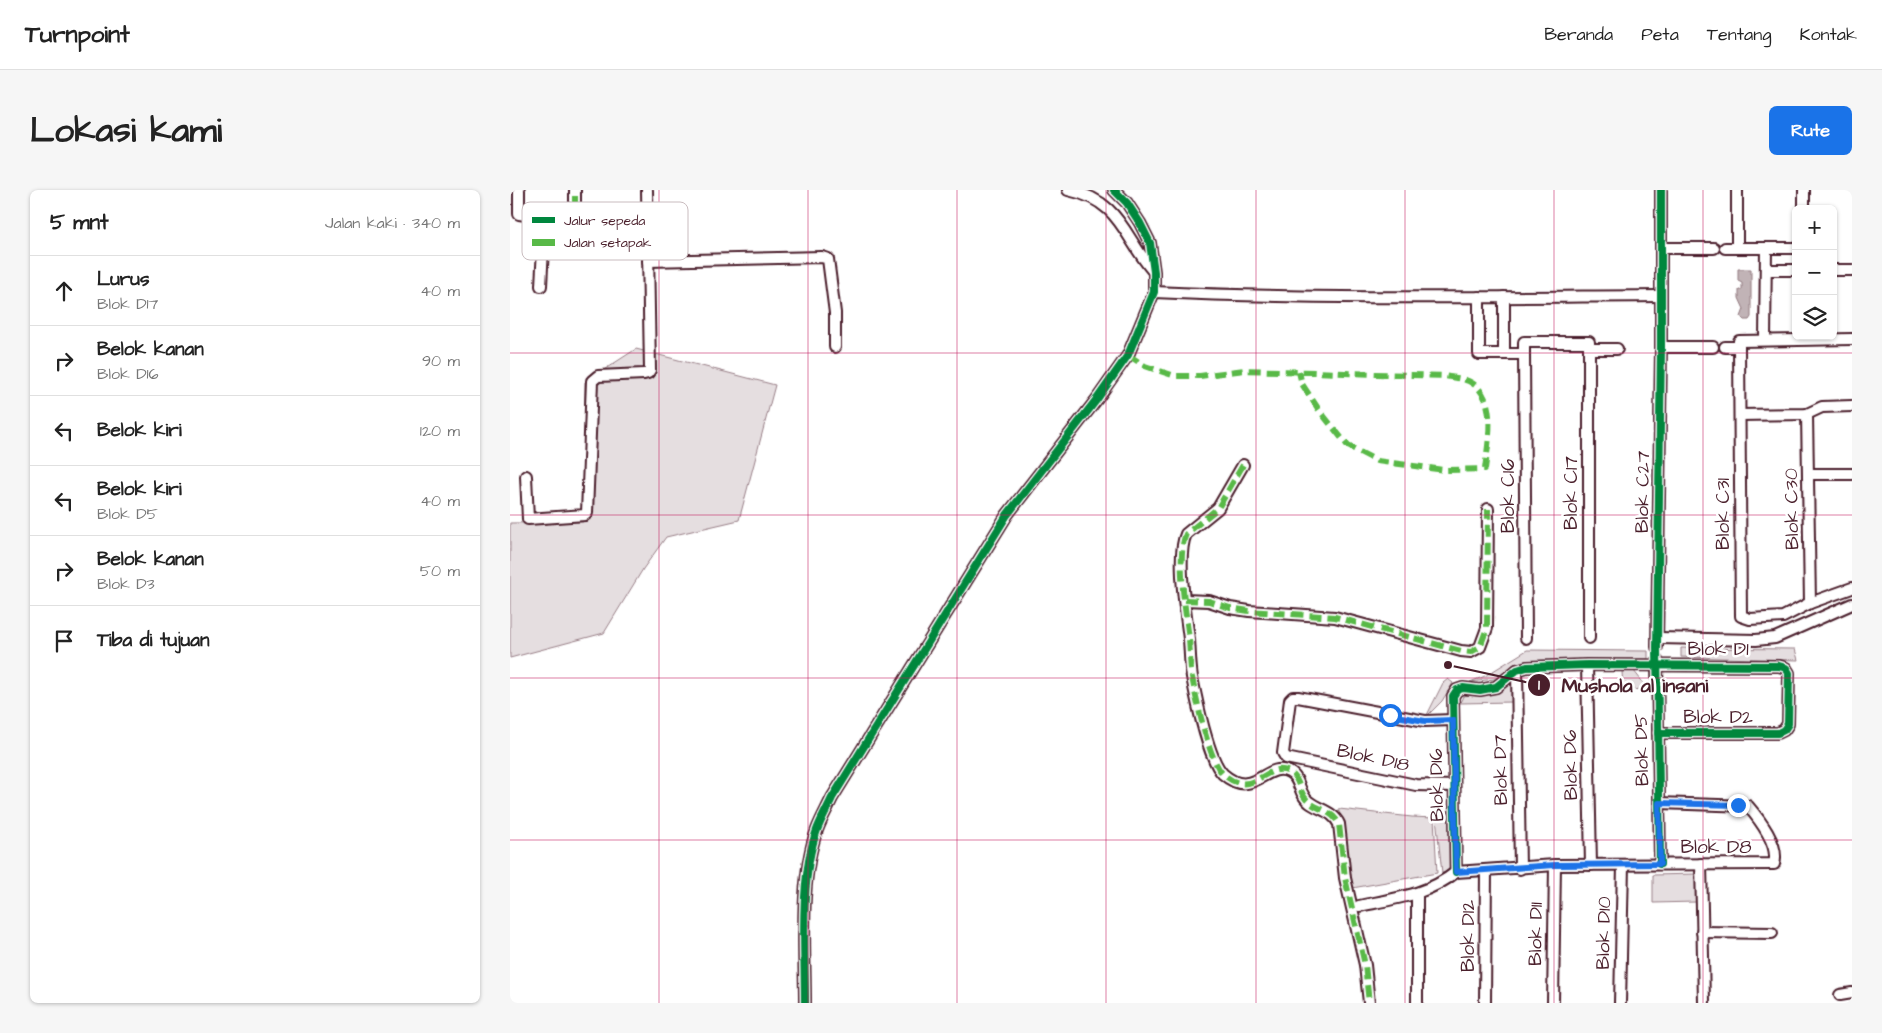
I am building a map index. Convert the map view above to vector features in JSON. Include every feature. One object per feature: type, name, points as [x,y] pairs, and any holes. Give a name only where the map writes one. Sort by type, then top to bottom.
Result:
[{"type":"street","points":[[514,215],[519,190]]},
{"type":"street","points":[[1068,190],[1091,197],[1119,219],[1143,260],[1154,272]]},
{"type":"street","points":[[805,1003],[805,904],[809,866],[817,831],[832,798],[1007,515],[1128,355],[1154,292],[1154,272],[1150,243],[1140,223],[1114,190]]},
{"type":"street","name":"Blok C27","points":[[1661,190],[1658,643],[1775,638],[1852,604]]},
{"type":"street","points":[[1737,190],[1737,248]]},
{"type":"street","points":[[1804,190],[1804,205]]},
{"type":"street","points":[[1661,248],[1714,248]]},
{"type":"street","points":[[1725,248],[1792,248]]},
{"type":"street","points":[[1765,340],[1766,248]]},
{"type":"street","points":[[526,476],[528,519],[585,515],[587,513],[592,380],[598,376],[644,374],[650,370],[648,261],[828,259],[835,313],[835,346]]},
{"type":"street","points":[[541,286],[542,260]]},
{"type":"street","points":[[1766,270],[1792,270]]},
{"type":"street","points":[[1837,270],[1852,270]]},
{"type":"street","points":[[1154,292],[1207,295],[1660,296]]},
{"type":"street","points":[[1479,297],[1478,354],[1524,354],[1524,342],[1589,342],[1589,349],[1617,349]]},
{"type":"street","points":[[1504,297],[1504,354]]},
{"type":"street","points":[[1725,347],[1739,347],[1739,341],[1852,339]]},
{"type":"street","points":[[1661,347],[1713,347]]},
{"type":"street","name":"Blok C31","points":[[1739,347],[1740,613],[1745,619],[1783,617],[1810,603]]},
{"type":"street","name":"Blok C17","points":[[1589,349],[1589,638]]},
{"type":"street","name":"Blok C16","points":[[1524,354],[1526,638]]},
{"type":"street","points":[[1740,415],[1807,414],[1822,407],[1852,406]]},
{"type":"street","name":"Blok C30","points":[[1807,414],[1810,603]]},
{"type":"street","points":[[1243,465],[1218,508],[1186,534],[1183,540],[1182,563],[1192,676],[1212,756],[1222,773],[1234,782],[1246,785],[1276,770],[1286,771],[1297,780],[1302,796],[1312,805],[1332,815],[1339,824],[1345,878],[1366,965],[1369,1003]]},
{"type":"street","points":[[1809,474],[1852,474]]},
{"type":"street","points":[[1185,600],[1209,601],[1230,608],[1249,611],[1335,617],[1449,649],[1471,652],[1480,647],[1487,628],[1488,509]]},
{"type":"street","points":[[1810,603],[1852,588]]},
{"type":"street","name":"Blok D1","points":[[1517,670],[1527,667],[1657,663],[1779,666],[1786,668],[1789,673],[1788,724],[1784,730],[1778,733]]},
{"type":"street","name":"Blok D5","points":[[1657,663],[1660,864]]},
{"type":"street","name":"Blok D6","points":[[1587,665],[1591,865]]},
{"type":"street","name":"Blok D16","points":[[1456,872],[1453,696],[1457,690],[1463,688],[1480,690],[1496,687],[1517,670]]},
{"type":"street","name":"Blok D7","points":[[1517,670],[1520,869]]},
{"type":"street","name":"Blok D18","points":[[1453,720],[1425,721],[1293,697],[1290,700],[1282,753],[1286,758],[1416,785],[1454,786]]},
{"type":"street","name":"Blok D2","points":[[1658,733],[1778,733]]},
{"type":"street","name":"Blok D8","points":[[1456,872],[1520,869],[1555,865],[1772,865],[1775,861],[1767,830],[1748,806],[1659,803]]},
{"type":"street","points":[[1701,864],[1704,1002]]},
{"type":"street","name":"Blok D11","points":[[1552,1003],[1555,865]]},
{"type":"street","name":"Blok D10","points":[[1620,1003],[1623,865]]},
{"type":"street","name":"Blok D12","points":[[1485,1003],[1486,870]]},
{"type":"street","points":[[1358,906],[1417,894],[1444,882],[1456,872]]},
{"type":"street","points":[[1417,894],[1417,1003]]},
{"type":"street","points":[[1702,932],[1772,933]]},
{"type":"street","points":[[1840,995],[1852,993]]},
{"type":"shaded area","points":[[1738,269],[1751,269],[1751,317],[1749,320],[1744,320],[1741,317],[1744,309],[1739,298],[1739,290],[1742,290],[1742,283],[1738,281]]},
{"type":"shaded area","points":[[636,349],[775,385],[739,520],[666,537],[643,569],[604,633],[510,658],[510,523],[583,522],[585,382]]},
{"type":"shaded area","points":[[1681,648],[1795,649],[1798,660],[1681,657]]},
{"type":"shaded area","points":[[1527,650],[1648,651],[1648,659],[1525,661],[1494,679],[1470,682],[1485,676]]},
{"type":"shaded area","points":[[1622,671],[1634,671],[1648,689],[1623,690]]},
{"type":"shaded area","points":[[1448,679],[1453,683],[1442,701],[1426,717],[1443,683]]},
{"type":"shaded area","points":[[1513,682],[1513,702],[1460,703],[1463,696],[1494,692]]},
{"type":"shaded area","points":[[1339,809],[1434,818],[1437,873],[1341,890],[1336,842]]},
{"type":"shaded area","points":[[1449,816],[1449,872],[1442,873],[1436,817]]},
{"type":"shaded area","points":[[1696,874],[1696,902],[1653,903],[1653,875]]},
{"type":"marked path","points":[[575,190],[575,202]]},
{"type":"marked path","points":[[1128,355],[1145,366],[1175,376],[1200,376],[1244,370],[1445,376],[1466,380],[1480,390],[1488,410],[1489,435],[1485,469],[1444,470],[1377,461],[1348,446],[1319,410],[1302,384],[1299,372]]},
{"type":"marked path","points":[[1243,465],[1218,508],[1186,534],[1183,544],[1182,570],[1191,672],[1200,713],[1208,743],[1223,774],[1234,781],[1243,783],[1251,782],[1273,771],[1289,772],[1296,778],[1305,799],[1333,816],[1339,824],[1345,878],[1365,965],[1369,1003]]},
{"type":"marked path","points":[[1185,600],[1209,601],[1230,608],[1249,611],[1335,617],[1461,651],[1471,652],[1480,647],[1487,628],[1488,509]]},
{"type":"cycle path","points":[[805,1003],[805,892],[811,849],[822,818],[832,798],[1007,515],[1097,399],[1128,355],[1154,292],[1154,272],[1150,243],[1127,203],[1114,190]]},
{"type":"cycle path","points":[[1660,864],[1657,647],[1661,190]]},
{"type":"cycle path","points":[[1456,872],[1453,696],[1457,690],[1463,688],[1480,690],[1496,687],[1517,670],[1527,667],[1587,665],[1779,666],[1786,668],[1789,673],[1788,724],[1784,730],[1778,733],[1658,733]]},
{"type":"place","name":"Mushola al insani","points":[[1448,665]]},
{"type":"route","points":[[1390,715],[1425,721],[1453,720],[1456,872],[1520,869],[1555,865],[1660,864],[1659,803],[1738,805]]}]
